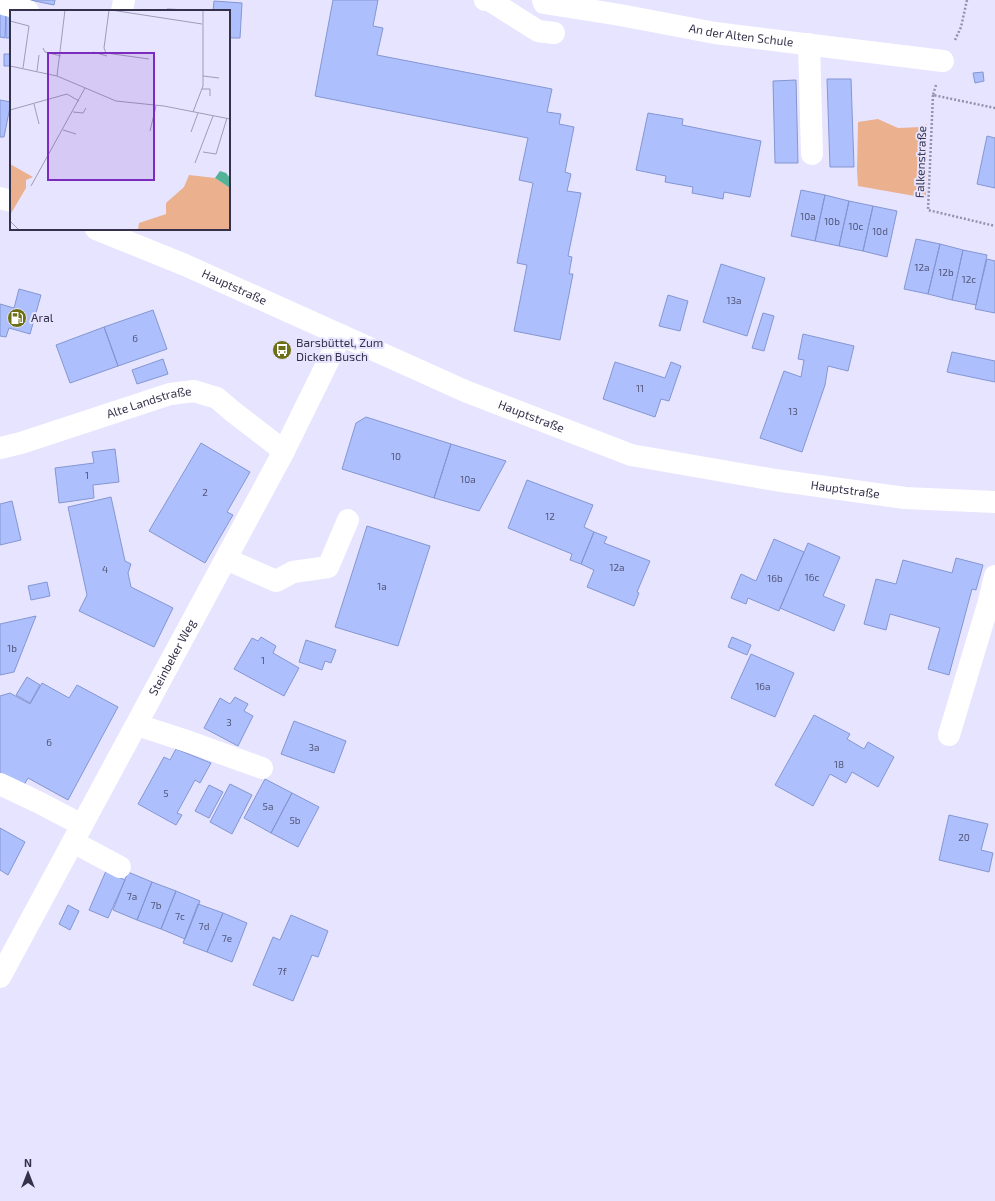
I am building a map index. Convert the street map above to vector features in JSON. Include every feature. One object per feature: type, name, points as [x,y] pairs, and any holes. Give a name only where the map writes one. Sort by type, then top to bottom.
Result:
[{"type":"street","points":[[122,10],[124,0]]},
{"type":"street","points":[[485,0],[490,0],[538,31],[552,43],[550,2]]},
{"type":"street","name":"An der Alten Schule","points":[[550,2],[715,34],[943,61]]},
{"type":"street","points":[[0,3],[24,10]]},
{"type":"street","points":[[809,44],[812,154]]},
{"type":"street","points":[[0,198],[10,201]]},
{"type":"street","name":"Hauptstraße","points":[[98,230],[185,265],[465,391],[631,455],[775,480],[905,498],[995,502]]},
{"type":"street","name":"Steinbeker Weg","points":[[0,977],[284,452],[341,335]]},
{"type":"street","name":"Alte Landstraße","points":[[0,448],[20,443],[170,394],[194,391],[217,398],[284,452]]},
{"type":"street","points":[[226,559],[276,581],[293,572],[328,567],[348,520]]},
{"type":"street","points":[[949,735],[986,612],[995,576]]},
{"type":"street","points":[[137,725],[262,768]]},
{"type":"street","points":[[0,784],[38,802],[120,867]]},
{"type":"path","name":"Falkenstraße","points":[[933,95],[928,210],[995,226]]},
{"type":"shaded area","points":[[878,119],[898,128],[921,127],[927,124],[926,198],[858,186],[858,122]]},
{"type":"building","points":[[30,0],[55,0],[54,5]]},
{"type":"building","points":[[333,0],[378,0],[373,26],[383,28],[377,55],[552,89],[547,112],[561,114],[559,124],[574,127],[565,172],[571,174],[567,191],[581,193],[568,256],[572,257],[569,274],[573,274],[560,340],[514,331],[527,265],[517,263],[533,183],[519,180],[528,138],[315,96]]},
{"type":"building","points":[[214,1],[242,3],[240,38],[230,38],[230,10],[213,10]]},
{"type":"building","points":[[0,8],[6,9],[5,38],[0,37]]},
{"type":"building","points":[[167,9],[190,10],[167,10]]},
{"type":"building","points":[[6,10],[10,11],[10,38],[6,38]]},
{"type":"building","points":[[4,54],[10,54],[10,66],[4,66]]},
{"type":"building","points":[[983,72],[984,81],[975,83],[973,73]]},
{"type":"building","points":[[827,79],[851,79],[854,167],[830,167]]},
{"type":"building","points":[[796,80],[798,163],[775,163],[773,81]]},
{"type":"building","points":[[0,100],[10,102],[10,107],[4,137],[0,137]]},
{"type":"building","points":[[648,113],[683,119],[682,125],[761,141],[750,197],[724,192],[723,199],[692,193],[693,187],[665,182],[666,176],[636,170]]},
{"type":"building","points":[[987,136],[995,138],[995,188],[977,184]]},
{"type":"building","points":[[801,190],[825,195],[815,241],[791,236]]},
{"type":"building","points":[[825,195],[849,201],[839,246],[815,241]]},
{"type":"building","points":[[849,201],[873,206],[863,251],[839,246]]},
{"type":"building","points":[[873,206],[897,211],[887,257],[863,251]]},
{"type":"building","points":[[916,239],[940,244],[928,294],[904,289]]},
{"type":"building","points":[[940,244],[963,250],[952,300],[928,294]]},
{"type":"building","points":[[963,250],[987,255],[976,305],[952,300]]},
{"type":"building","points":[[987,259],[995,261],[995,313],[975,309]]},
{"type":"building","points":[[721,264],[765,278],[747,336],[703,322]]},
{"type":"building","name":"Aral","points":[[19,289],[41,295],[30,334],[9,328],[6,337],[0,336],[0,304],[14,308]]},
{"type":"building","points":[[668,295],[688,301],[680,331],[659,326]]},
{"type":"building","points":[[153,310],[167,349],[118,366],[104,327]]},
{"type":"building","points":[[763,313],[774,316],[764,351],[752,348]]},
{"type":"building","points":[[104,327],[118,366],[70,383],[56,345]]},
{"type":"building","points":[[803,334],[854,346],[848,371],[828,366],[825,385],[802,452],[760,438],[784,371],[801,377],[804,360],[798,359]]},
{"type":"building","points":[[952,352],[995,361],[995,382],[947,372]]},
{"type":"building","points":[[163,359],[168,374],[137,384],[132,370]]},
{"type":"building","points":[[615,362],[665,378],[671,362],[681,366],[669,401],[661,399],[655,417],[603,399]]},
{"type":"building","points":[[366,417],[451,444],[434,498],[342,469],[356,423]]},
{"type":"building","points":[[201,443],[250,472],[227,512],[233,515],[205,563],[149,531]]},
{"type":"building","points":[[451,444],[506,461],[479,511],[434,498]]},
{"type":"building","points":[[115,449],[119,482],[93,485],[94,498],[59,503],[55,468],[94,463],[92,452]]},
{"type":"building","points":[[527,480],[593,505],[584,527],[594,532],[581,564],[570,560],[572,554],[508,528]]},
{"type":"building","points":[[111,497],[125,561],[131,564],[128,573],[131,587],[173,608],[154,647],[79,611],[87,595],[68,507]]},
{"type":"building","points":[[12,501],[21,540],[0,545],[0,504]]},
{"type":"building","points":[[367,526],[430,546],[398,646],[335,627]]},
{"type":"building","points":[[594,532],[607,537],[604,543],[650,561],[637,592],[639,593],[634,606],[587,587],[594,570],[581,564]]},
{"type":"building","points":[[774,539],[804,552],[779,611],[748,598],[746,604],[731,598],[741,574],[756,581]]},
{"type":"building","points":[[808,543],[840,557],[823,596],[845,605],[834,631],[780,608]]},
{"type":"building","points":[[956,558],[983,565],[976,590],[972,589],[949,675],[928,669],[940,628],[890,614],[886,630],[864,624],[876,579],[896,584],[903,560],[952,573]]},
{"type":"building","points":[[47,582],[50,596],[31,600],[28,586]]},
{"type":"building","points":[[36,616],[14,672],[0,675],[0,624]]},
{"type":"building","points":[[261,637],[276,646],[273,653],[299,668],[284,696],[234,669],[252,638],[258,641]]},
{"type":"building","points":[[732,637],[751,645],[747,655],[728,647]]},
{"type":"building","points":[[306,640],[336,650],[331,663],[325,661],[322,670],[299,662]]},
{"type":"building","points":[[751,654],[794,673],[775,717],[731,698]]},
{"type":"building","points":[[27,677],[40,685],[30,703],[16,695]]},
{"type":"building","points":[[42,683],[69,698],[77,685],[118,707],[68,800],[28,778],[21,790],[0,778],[0,696],[10,693],[30,704]]},
{"type":"building","points":[[235,697],[248,704],[244,711],[253,716],[238,746],[204,728],[220,698],[230,704]]},
{"type":"building","points":[[814,715],[850,734],[847,739],[864,749],[868,742],[894,757],[878,787],[852,772],[846,783],[830,774],[813,806],[775,785]]},
{"type":"building","points":[[294,721],[346,741],[334,773],[281,754]]},
{"type":"building","points":[[176,749],[211,763],[200,783],[195,780],[177,813],[182,815],[176,825],[138,804],[164,757],[170,760]]},
{"type":"building","points":[[265,779],[292,793],[271,833],[244,818]]},
{"type":"building","points":[[230,784],[252,795],[232,834],[210,822]]},
{"type":"building","points":[[209,785],[223,792],[209,818],[195,811]]},
{"type":"building","points":[[292,793],[319,807],[298,847],[271,833]]},
{"type":"building","points":[[949,815],[988,824],[981,850],[993,853],[989,872],[939,860]]},
{"type":"building","points":[[0,828],[25,842],[8,875],[0,870]]},
{"type":"building","points":[[106,871],[125,880],[108,918],[89,910]]},
{"type":"building","points":[[128,872],[152,882],[137,920],[113,910]]},
{"type":"building","points":[[152,882],[176,891],[161,929],[137,920]]},
{"type":"building","points":[[176,891],[200,901],[185,939],[161,929]]},
{"type":"building","points":[[198,904],[223,913],[207,952],[183,943]]},
{"type":"building","points":[[68,905],[79,911],[70,930],[59,924]]},
{"type":"building","points":[[223,913],[247,923],[232,962],[207,952]]},
{"type":"building","points":[[291,915],[328,931],[318,957],[312,955],[293,1001],[253,985],[273,937],[280,940]]},
{"type":"place","name":"Aral","points":[[17,318]]},
{"type":"place","name":"Barsbüttel, Zum Dicken Busch","points":[[282,350]]}]
